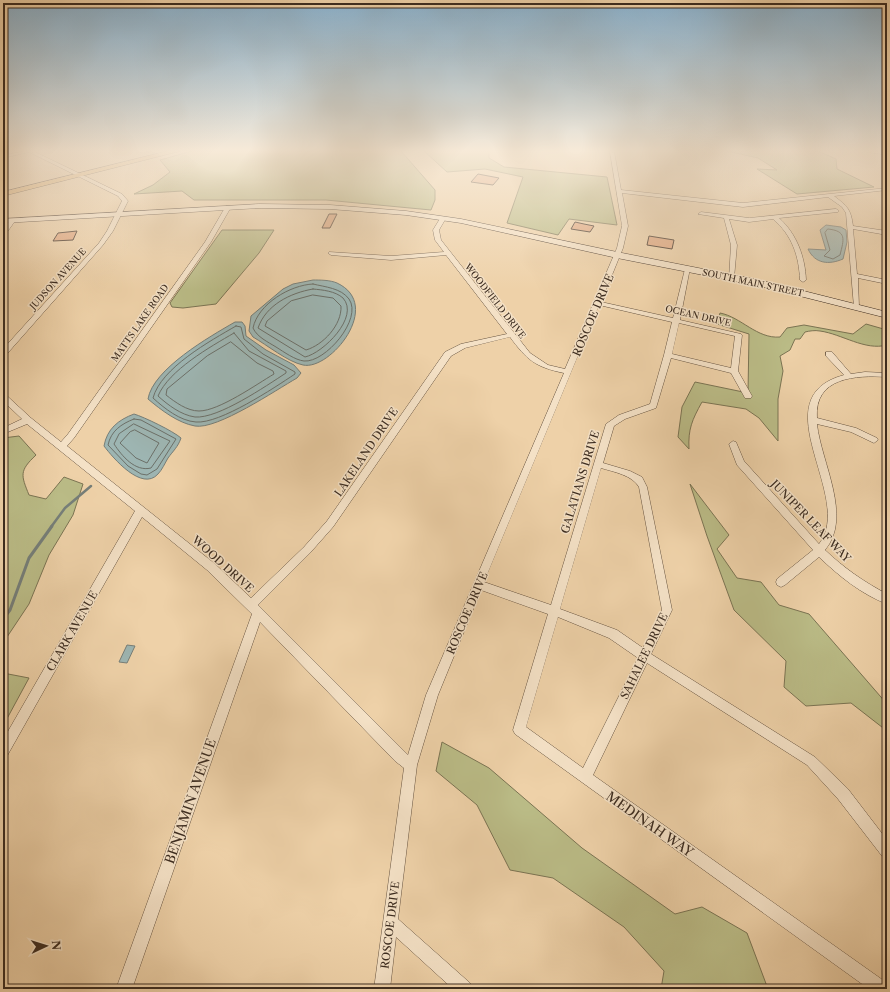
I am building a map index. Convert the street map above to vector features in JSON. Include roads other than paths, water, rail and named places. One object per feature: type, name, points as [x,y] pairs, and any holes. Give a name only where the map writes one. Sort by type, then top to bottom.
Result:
[{"type":"main road","name":"SOUTH MAIN STREET","points":[[3,222],[228,207],[330,207],[383,210],[443,218],[518,232],[618,255],[731,278],[887,315]]},
{"type":"street","points":[[120,213],[125,201],[122,197]]},
{"type":"street","name":"ROSCOE DRIVE","points":[[382,989],[411,765],[432,695],[618,255],[625,226],[620,197]]},
{"type":"street","points":[[676,197],[737,204],[815,197]]},
{"type":"street","points":[[832,197],[847,209],[851,227],[857,307]]},
{"type":"street","name":"MATTS LAKE ROAD","points":[[62,446],[71,436],[208,242],[228,207]]},
{"type":"street","points":[[701,214],[749,220],[836,211]]},
{"type":"street","name":"JUDSON AVENUE","points":[[3,353],[102,244],[120,213]]},
{"type":"street","points":[[726,217],[734,245],[731,278]]},
{"type":"street","name":"WOODFIELD DRIVE","points":[[443,218],[437,226],[436,234],[438,240],[511,336],[533,360],[546,367],[568,372]]},
{"type":"street","points":[[776,218],[785,225],[799,253],[803,263],[803,280]]},
{"type":"street","points":[[3,234],[12,221]]},
{"type":"street","points":[[851,227],[887,234]]},
{"type":"street","points":[[331,252],[391,258],[447,253]]},
{"type":"street","name":"GALATIANS DRIVE","points":[[554,611],[610,424],[622,417],[653,406],[668,355],[688,269]]},
{"type":"street","points":[[854,275],[887,282]]},
{"type":"street","name":"OCEAN DRIVE","points":[[598,303],[739,335],[734,371]]},
{"type":"street","name":"LAKELAND DRIVE","points":[[254,609],[330,524],[448,354],[458,348],[511,336]]},
{"type":"street","points":[[829,354],[849,376]]},
{"type":"street","points":[[668,355],[734,371],[748,396]]},
{"type":"street","points":[[781,582],[819,551],[831,531],[832,514],[812,420],[816,396],[823,387],[849,376],[863,374],[887,375]]},
{"type":"street","name":"WOOD DRIVE","points":[[3,398],[28,420],[211,568],[254,609],[369,728],[399,757],[411,765]]},
{"type":"street","points":[[3,431],[28,420]]},
{"type":"street","points":[[812,420],[853,430],[874,440]]},
{"type":"street","name":"JUNIPER LEAF WAY","points":[[733,444],[740,463],[819,551],[837,568],[865,588],[887,599]]},
{"type":"street","name":"SAHALEE DRIVE","points":[[584,777],[667,610],[662,579],[652,540],[644,487],[639,479],[633,476],[597,464]]},
{"type":"street","name":"CLARK AVENUE","points":[[3,752],[141,510]]},
{"type":"street","points":[[479,585],[554,611],[613,634],[811,762],[843,794],[887,850]]},
{"type":"street","name":"BENJAMIN AVENUE","points":[[124,989],[254,609]]},
{"type":"street","name":"MEDINAH WAY","points":[[554,611],[519,730],[882,989]]},
{"type":"street","points":[[390,921],[464,989]]},
{"type":"water","points":[[826,225],[841,227],[846,230],[847,242],[843,259],[833,262],[823,262],[814,258],[808,249],[826,250],[820,230]]},
{"type":"water","points":[[313,280],[325,280],[337,283],[350,293],[355,306],[354,320],[348,334],[338,347],[326,358],[314,364],[303,365],[278,353],[253,337],[249,331],[251,316],[283,289],[293,284]]},
{"type":"water","points":[[235,322],[242,322],[245,326],[246,336],[266,350],[294,365],[301,373],[297,378],[231,416],[205,426],[195,426],[182,422],[164,412],[148,399],[152,388],[160,376],[171,365],[197,345]]},
{"type":"water","points":[[134,414],[158,424],[181,438],[161,471],[151,478],[144,479],[128,471],[104,446],[105,440],[114,426],[123,419]]},
{"type":"water","points":[[127,645],[135,646],[127,663],[119,662]]},
{"type":"waterway","points":[[51,527],[65,508],[91,486]]},
{"type":"waterway","points":[[3,619],[10,610],[29,558],[52,526]]}]
